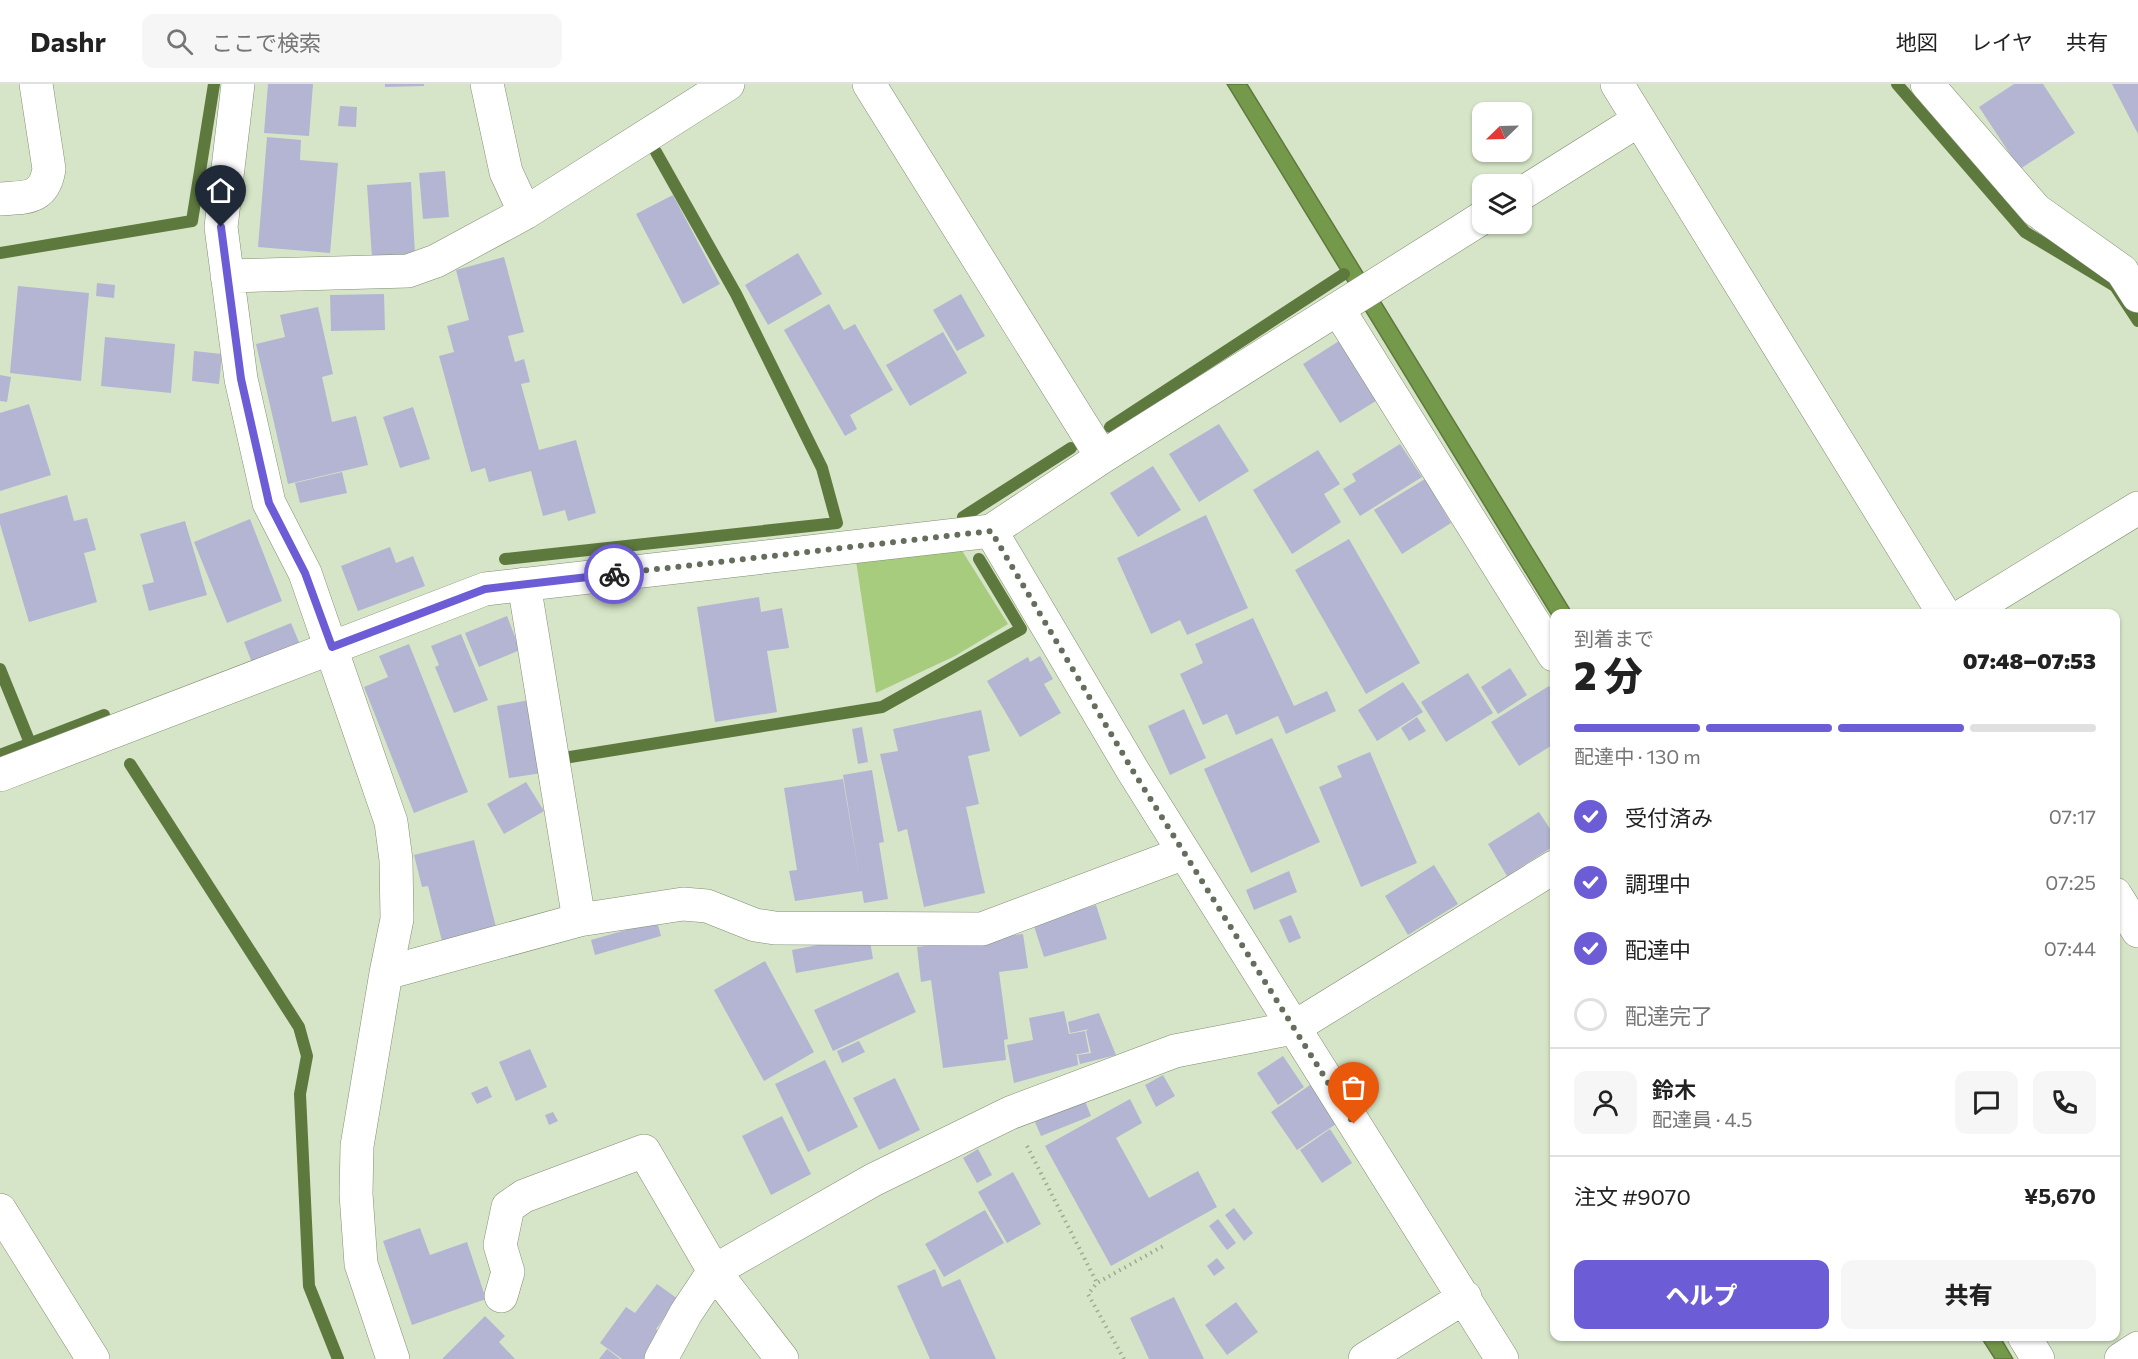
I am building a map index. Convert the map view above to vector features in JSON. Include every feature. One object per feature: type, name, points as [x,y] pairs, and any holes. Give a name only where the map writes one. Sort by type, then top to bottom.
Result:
[{"type":"street","points":[[0,200],[33,196],[47,183],[49,169],[36,84]]},
{"type":"street","points":[[238,84],[221,227],[241,379],[269,503],[305,573],[332,647],[391,822],[396,861],[397,919],[357,1146],[356,1194],[361,1264],[393,1359]]},
{"type":"street","points":[[487,84],[507,172],[525,213]]},
{"type":"street","points":[[227,276],[408,271],[436,261],[525,213],[728,84]]},
{"type":"street","points":[[869,84],[1102,457]]},
{"type":"street","points":[[1617,84],[1941,609]]},
{"type":"street","points":[[1927,84],[2036,210],[2122,271],[2138,296]]},
{"type":"street","points":[[1532,187],[1639,120]]},
{"type":"street","points":[[0,775],[485,589],[991,531],[1102,457],[1472,224]]},
{"type":"street","points":[[1344,305],[1550,648]]},
{"type":"street","points":[[1973,609],[2138,508]]},
{"type":"street","points":[[991,531],[1133,771],[1502,1359]]},
{"type":"street","points":[[524,584],[579,920]]},
{"type":"street","points":[[386,973],[579,920],[683,904],[708,906],[755,925],[775,928],[982,929],[1184,853]]},
{"type":"street","points":[[661,1359],[686,1313],[714,1271],[873,1180],[1010,1113],[1175,1051],[1293,1028],[1550,869]]},
{"type":"street","points":[[2120,902],[2138,931]]},
{"type":"street","points":[[501,1296],[508,1272],[500,1245],[508,1206],[524,1196],[644,1151],[714,1271],[782,1359]]},
{"type":"street","points":[[0,1210],[93,1359]]},
{"type":"street","points":[[1365,1359],[1465,1297]]},
{"type":"street","points":[[2027,1341],[2038,1359]]},
{"type":"street","points":[[2121,1359],[2138,1348]]},
{"type":"path","points":[[1010,1113],[1096,1283]]},
{"type":"path","points":[[1124,1359],[1088,1294],[1096,1283],[1165,1245]]},
{"type":"shaded area","points":[[1227,84],[1247,84],[1570,609],[1550,609],[1550,612]]},
{"type":"shaded area","points":[[961,549],[1008,624],[955,656],[876,693],[856,561]]},
{"type":"shaded area","points":[[1984,1341],[2002,1341],[2013,1359],[1995,1359]]},
{"type":"building","points":[[268,84],[313,84],[309,136],[264,133]]},
{"type":"building","points":[[385,84],[424,84],[424,86],[385,87]]},
{"type":"building","points":[[2014,84],[2043,84],[2075,133],[2020,169],[1979,107]]},
{"type":"building","points":[[2112,84],[2138,84],[2138,134]]},
{"type":"building","points":[[340,106],[357,107],[356,127],[338,126]]},
{"type":"building","points":[[267,137],[301,140],[300,160],[338,163],[330,253],[258,247]]},
{"type":"building","points":[[445,171],[449,217],[423,219],[419,173]]},
{"type":"building","points":[[411,182],[415,254],[372,257],[367,185]]},
{"type":"building","points":[[673,195],[720,284],[683,304],[636,214]]},
{"type":"building","points":[[798,253],[822,294],[768,325],[745,285]]},
{"type":"building","points":[[504,257],[524,332],[508,336],[515,362],[524,359],[530,382],[521,384],[539,450],[576,440],[596,513],[568,521],[565,510],[543,516],[531,471],[489,482],[485,468],[471,472],[439,356],[454,352],[447,326],[469,320],[456,270]]},
{"type":"building","points":[[97,283],[115,285],[114,298],[96,296]]},
{"type":"building","points":[[18,286],[89,293],[81,381],[10,373]]},
{"type":"building","points":[[384,294],[385,330],[331,331],[330,295]]},
{"type":"building","points":[[961,294],[985,336],[957,351],[933,310]]},
{"type":"building","points":[[829,304],[844,330],[855,324],[893,390],[850,415],[857,429],[845,436],[784,330]]},
{"type":"building","points":[[318,307],[333,374],[322,377],[332,422],[356,416],[368,465],[288,484],[256,344],[285,337],[280,315]]},
{"type":"building","points":[[943,332],[967,373],[910,406],[886,365]]},
{"type":"building","points":[[105,337],[175,344],[171,393],[101,386]]},
{"type":"building","points":[[1339,341],[1376,401],[1340,423],[1303,364]]},
{"type":"building","points":[[194,351],[222,354],[219,384],[192,381]]},
{"type":"building","points":[[0,375],[11,377],[7,402],[0,401]]},
{"type":"building","points":[[29,404],[51,475],[0,491],[0,413]]},
{"type":"building","points":[[413,407],[430,459],[400,468],[383,417]]},
{"type":"building","points":[[1219,424],[1249,471],[1199,502],[1169,454]]},
{"type":"building","points":[[1400,444],[1422,477],[1360,516],[1343,489],[1356,481],[1352,474]]},
{"type":"building","points":[[1318,450],[1340,484],[1324,494],[1341,522],[1292,554],[1253,490]]},
{"type":"building","points":[[1153,466],[1181,510],[1138,537],[1110,493]]},
{"type":"building","points":[[342,472],[347,493],[300,503],[295,483]]},
{"type":"building","points":[[1425,479],[1451,523],[1402,554],[1374,510]]},
{"type":"building","points":[[67,495],[74,521],[87,518],[96,550],[84,553],[97,602],[29,622],[0,524],[0,514]]},
{"type":"building","points":[[1206,515],[1248,608],[1187,635],[1180,620],[1151,634],[1117,558]]},
{"type":"building","points":[[250,519],[282,601],[227,623],[194,542]]},
{"type":"building","points":[[185,521],[207,595],[149,611],[142,585],[154,582],[140,534]]},
{"type":"building","points":[[1349,539],[1420,663],[1366,694],[1295,570]]},
{"type":"building","points":[[390,547],[396,563],[413,556],[425,586],[358,611],[341,566]]},
{"type":"building","points":[[759,597],[761,612],[782,608],[789,648],[767,651],[777,712],[715,722],[697,607]]},
{"type":"building","points":[[507,616],[520,650],[479,667],[465,633]]},
{"type":"building","points":[[1253,618],[1294,706],[1327,691],[1336,711],[1286,734],[1278,716],[1236,735],[1227,714],[1203,725],[1180,674],[1203,663],[1195,644]]},
{"type":"building","points":[[291,623],[304,654],[256,673],[244,642]]},
{"type":"building","points":[[461,634],[488,700],[454,713],[435,667],[439,665],[431,646]]},
{"type":"building","points":[[409,644],[468,792],[414,813],[364,687],[388,677],[379,656]]},
{"type":"building","points":[[1040,656],[1053,679],[1044,684],[1061,713],[1020,737],[987,681],[1028,657],[1030,662]]},
{"type":"building","points":[[1510,668],[1527,695],[1498,714],[1481,687]]},
{"type":"building","points":[[1468,673],[1493,713],[1446,742],[1421,702]]},
{"type":"building","points":[[1403,682],[1423,712],[1377,741],[1358,710]]},
{"type":"building","points":[[1549,686],[1550,688],[1550,747],[1519,766],[1491,722]]},
{"type":"building","points":[[529,700],[542,773],[509,778],[497,706]]},
{"type":"building","points":[[1184,709],[1206,758],[1170,775],[1148,726]]},
{"type":"building","points":[[981,710],[990,751],[968,756],[979,804],[966,807],[985,893],[924,907],[907,829],[898,832],[880,754],[898,751],[893,729]]},
{"type":"building","points":[[1417,717],[1426,731],[1409,741],[1401,728]]},
{"type":"building","points":[[862,727],[868,762],[858,764],[852,729]]},
{"type":"building","points":[[1272,738],[1320,842],[1251,873],[1204,769]]},
{"type":"building","points":[[1370,752],[1417,863],[1361,887],[1319,787],[1342,777],[1337,766]]},
{"type":"building","points":[[872,770],[884,842],[879,843],[888,899],[864,903],[862,891],[795,901],[789,871],[797,870],[784,788],[843,779],[860,880],[843,775]]},
{"type":"building","points":[[526,782],[544,811],[504,834],[487,804]]},
{"type":"building","points":[[1539,812],[1550,829],[1550,849],[1507,876],[1488,844]]},
{"type":"building","points":[[474,840],[497,931],[443,945],[428,886],[422,887],[414,855]]},
{"type":"building","points":[[1434,865],[1458,904],[1408,935],[1385,896]]},
{"type":"building","points":[[1289,871],[1297,892],[1254,910],[1246,890]]},
{"type":"building","points":[[1096,905],[1107,939],[1044,957],[1033,923]]},
{"type":"building","points":[[1291,915],[1301,938],[1289,943],[1279,920]]},
{"type":"building","points":[[657,921],[661,936],[595,955],[591,940]]},
{"type":"building","points":[[1023,934],[1028,968],[999,972],[1008,1039],[1004,1040],[1006,1060],[943,1068],[931,980],[921,982],[917,947]]},
{"type":"building","points":[[869,935],[873,959],[796,973],[792,950]]},
{"type":"building","points":[[765,961],[814,1052],[764,1081],[714,990]]},
{"type":"building","points":[[898,972],[916,1012],[833,1051],[814,1010]]},
{"type":"building","points":[[1064,1011],[1069,1034],[1085,1031],[1089,1052],[1074,1055],[1077,1055],[1078,1065],[1014,1083],[1007,1045],[1033,1040],[1029,1018]]},
{"type":"building","points":[[1099,1013],[1116,1055],[1080,1064],[1078,1055],[1091,1053],[1086,1031],[1089,1029],[1070,1033],[1068,1022]]},
{"type":"building","points":[[859,1041],[865,1052],[842,1063],[837,1051]]},
{"type":"building","points":[[530,1049],[547,1087],[516,1101],[499,1062]]},
{"type":"building","points":[[1283,1056],[1304,1087],[1278,1105],[1257,1073]]},
{"type":"building","points":[[825,1060],[858,1127],[808,1152],[775,1084]]},
{"type":"building","points":[[1163,1075],[1175,1096],[1156,1107],[1145,1085]]},
{"type":"building","points":[[895,1078],[920,1130],[879,1150],[853,1098]]},
{"type":"building","points":[[1313,1083],[1339,1122],[1297,1150],[1271,1112]]},
{"type":"building","points":[[487,1086],[492,1097],[477,1104],[471,1093]]},
{"type":"building","points":[[1130,1099],[1142,1123],[1116,1138],[1149,1198],[1198,1171],[1217,1207],[1111,1266],[1045,1146]]},
{"type":"building","points":[[1085,1101],[1091,1116],[1041,1136],[1035,1122]]},
{"type":"building","points":[[553,1112],[558,1121],[549,1125],[545,1115]]},
{"type":"building","points":[[782,1116],[811,1174],[771,1195],[742,1136]]},
{"type":"building","points":[[1330,1129],[1352,1163],[1322,1183],[1300,1150]]},
{"type":"building","points":[[978,1149],[992,1175],[977,1183],[963,1158]]},
{"type":"building","points":[[1013,1172],[1041,1224],[1007,1243],[978,1192]]},
{"type":"building","points":[[1234,1208],[1253,1233],[1244,1241],[1225,1215]]},
{"type":"building","points":[[985,1210],[1004,1243],[944,1277],[925,1244]]},
{"type":"building","points":[[1218,1219],[1236,1243],[1227,1250],[1209,1226]]},
{"type":"building","points":[[420,1228],[430,1255],[467,1242],[486,1299],[412,1325],[383,1241]]},
{"type":"building","points":[[1217,1258],[1225,1268],[1214,1276],[1207,1266]]},
{"type":"building","points":[[935,1269],[942,1287],[960,1279],[996,1359],[930,1359],[897,1286]]},
{"type":"building","points":[[657,1284],[678,1299],[656,1329],[662,1334],[644,1359],[622,1359],[600,1343],[626,1307],[635,1313]]},
{"type":"building","points":[[1174,1297],[1204,1359],[1149,1359],[1130,1318]]},
{"type":"building","points":[[1236,1302],[1258,1332],[1227,1355],[1205,1325]]},
{"type":"building","points":[[485,1316],[505,1336],[499,1342],[515,1359],[442,1359]]},
{"type":"building","points":[[607,1349],[620,1359],[599,1359]]},
{"type":"waterway","points":[[0,253],[192,221],[214,84]]},
{"type":"waterway","points":[[1897,84],[2025,232],[2115,286],[2138,321]]},
{"type":"waterway","points":[[505,559],[837,523],[822,468],[736,294],[656,152]]},
{"type":"waterway","points":[[1110,427],[1344,274]]},
{"type":"waterway","points":[[963,517],[1071,448]]},
{"type":"waterway","points":[[570,757],[882,707],[1021,629],[979,559]]},
{"type":"waterway","points":[[0,669],[30,743]]},
{"type":"waterway","points":[[0,755],[104,715]]},
{"type":"waterway","points":[[130,764],[299,1027],[307,1056],[300,1094],[309,1286],[338,1359]]},
{"type":"way so far","points":[[614,574],[991,531],[1133,771],[1354,1124]]},
{"type":"route","points":[[221,227],[241,379],[269,503],[305,573],[332,647],[485,589],[614,574]]}]
